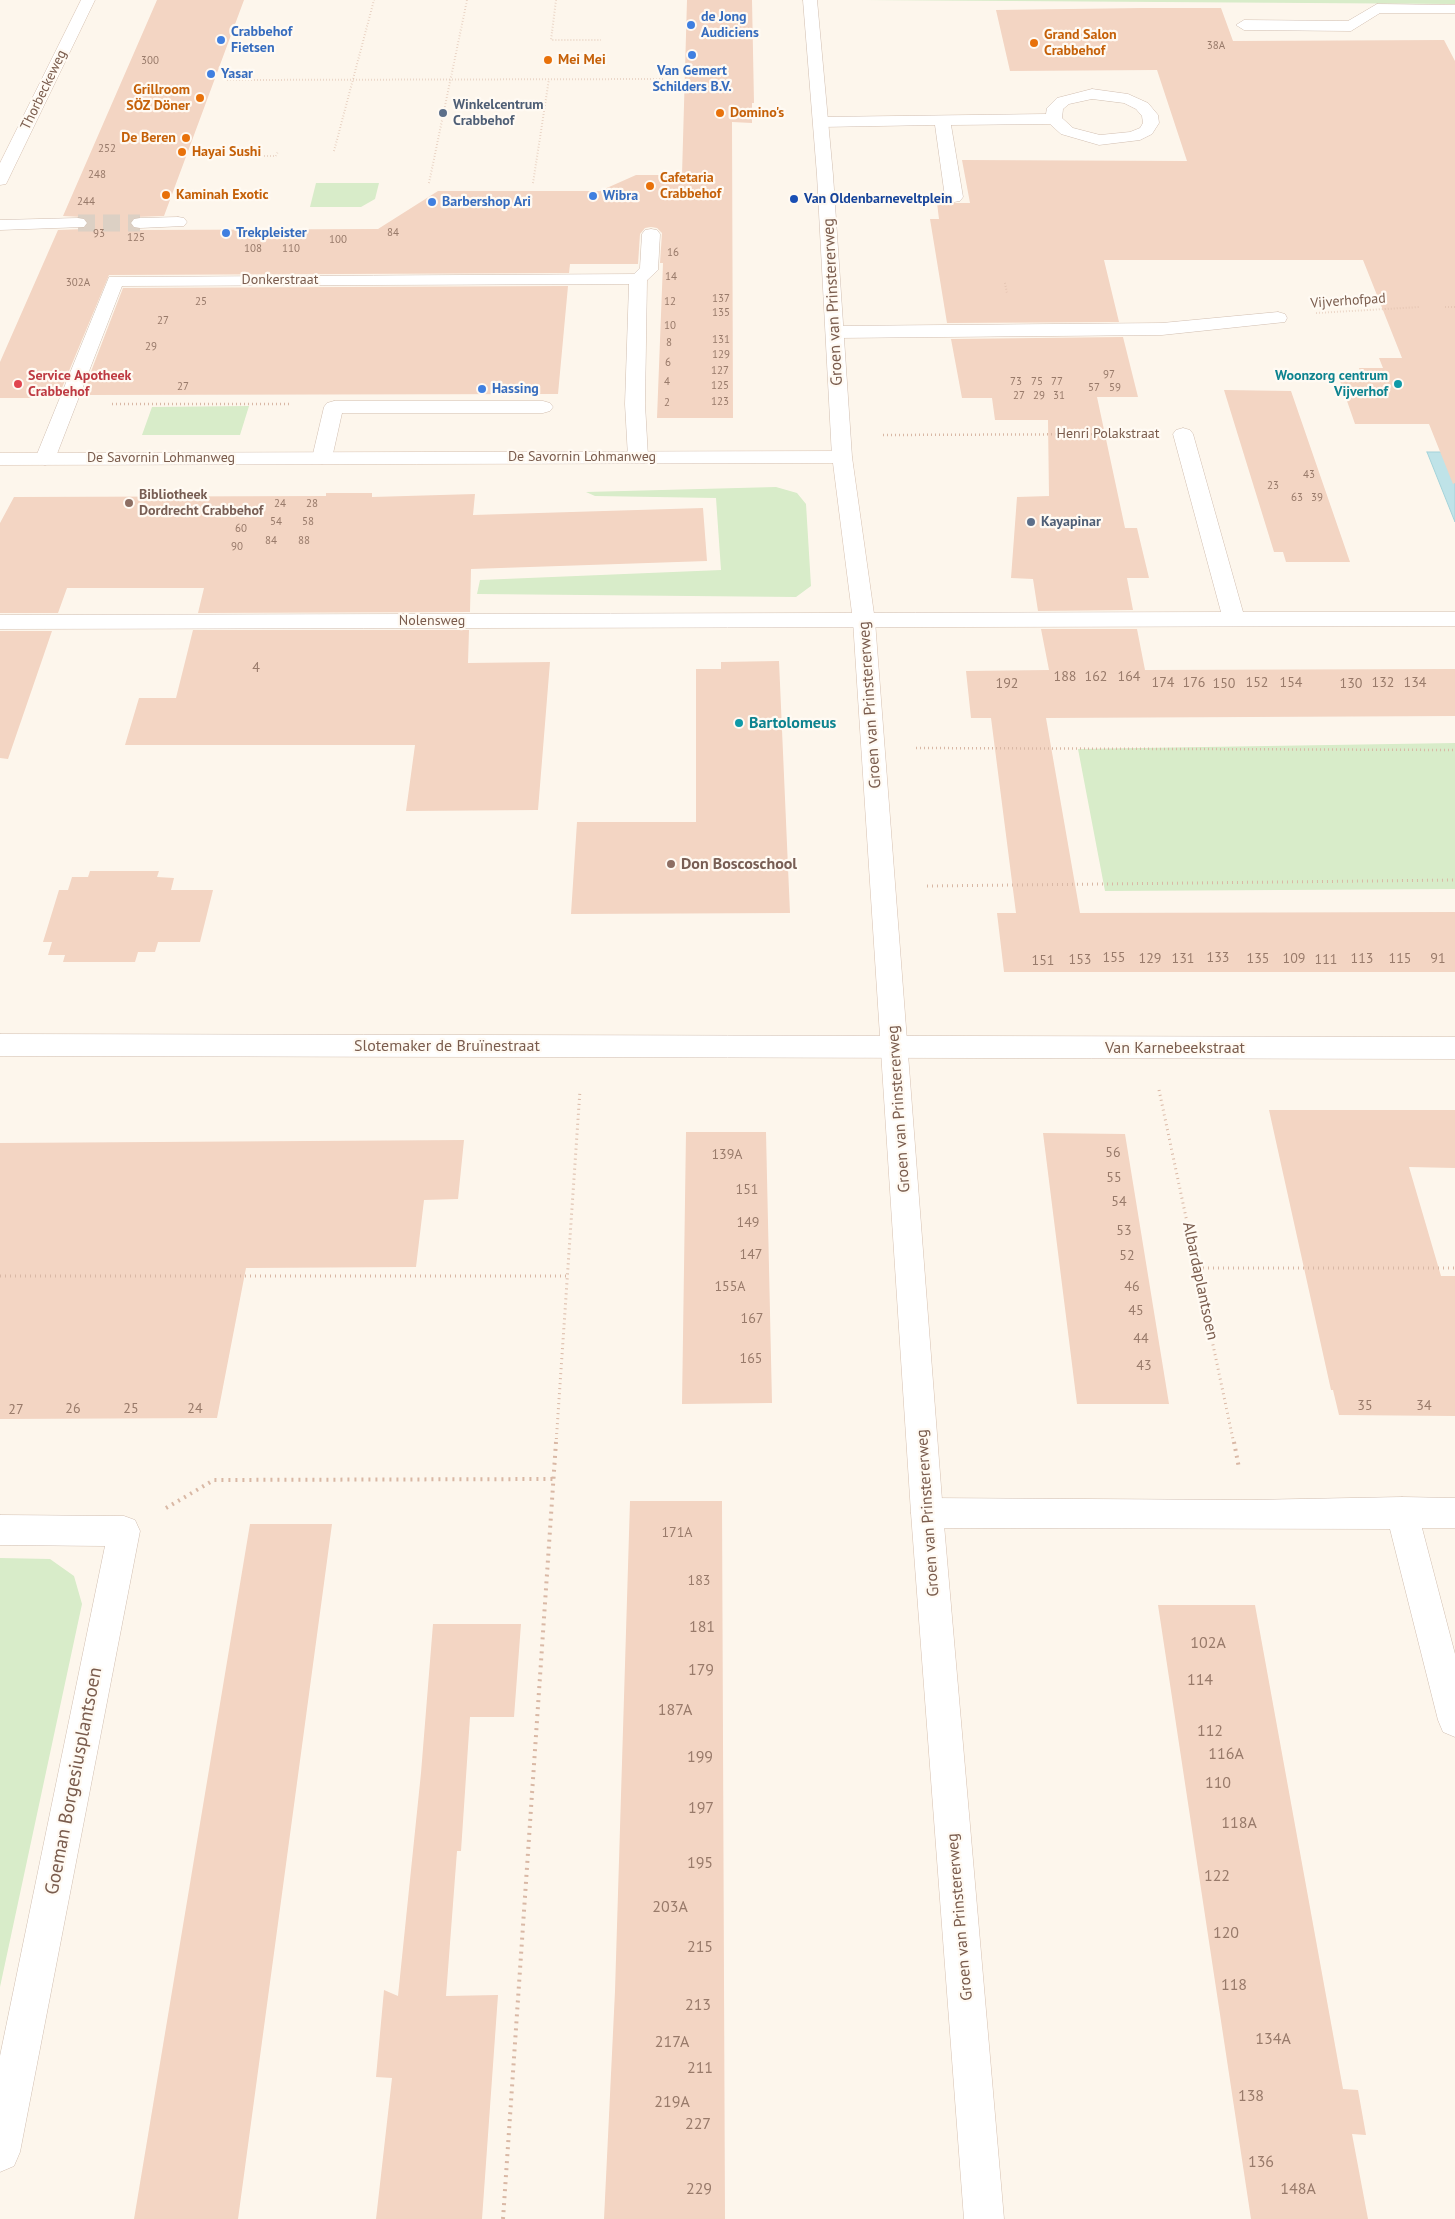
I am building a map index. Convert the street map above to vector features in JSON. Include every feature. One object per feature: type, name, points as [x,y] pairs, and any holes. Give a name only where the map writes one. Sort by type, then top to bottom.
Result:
[{"type":"street","name":"Thorbeckeweg","points":[[0,180],[88,0]]},
{"type":"street","name":"Groen van Prinstererweg","points":[[810,0],[821,122],[841,446],[864,621],[927,1513],[984,2219]]},
{"type":"street","points":[[1244,25],[1351,26],[1378,8],[1455,8]]},
{"type":"street","points":[[821,122],[1054,119],[1067,132],[1099,140],[1134,137],[1146,131],[1151,123],[1150,115],[1142,106],[1128,99],[1092,94],[1063,101],[1055,108],[1054,119]]},
{"type":"street","points":[[942,121],[954,197]]},
{"type":"street","points":[[140,223],[178,222]]},
{"type":"street","points":[[0,225],[78,223]]},
{"type":"street","points":[[638,457],[636,404],[638,279],[649,270],[650,234]]},
{"type":"street","name":"Donkerstraat","points":[[45,459],[115,280],[638,279]]},
{"type":"street","points":[[835,332],[1162,329],[1278,318]]},
{"type":"street","points":[[322,458],[334,408],[543,407]]},
{"type":"street","name":"Henri Polakstraat","points":[[1183,434],[1234,619]]},
{"type":"street","name":"De Savornin Lohmanweg","points":[[0,459],[638,457],[841,446]]},
{"type":"street","points":[[864,621],[1455,619]]},
{"type":"street","name":"Nolensweg","points":[[0,622],[864,621]]},
{"type":"street","name":"Slotemaker de Bruïnestraat","points":[[0,1045],[895,1047]]},
{"type":"street","name":"Van Karnebeekstraat","points":[[895,1047],[1455,1048]]},
{"type":"street","points":[[1402,1512],[1455,1720]]},
{"type":"street","points":[[927,1513],[1249,1515],[1455,1512]]},
{"type":"street","points":[[0,1530],[124,1532]]},
{"type":"street","name":"Goeman Borgesiusplantsoen","points":[[0,2152],[124,1532]]},
{"type":"path","points":[[334,151],[374,0]]},
{"type":"path","points":[[429,183],[467,0]]},
{"type":"path","points":[[556,0],[551,40],[600,40]]},
{"type":"path","points":[[533,183],[549,78]]},
{"type":"path","points":[[227,80],[664,79]]},
{"type":"path","points":[[200,156],[276,156],[278,151]]},
{"type":"path","name":"Vijverhofpad","points":[[1278,318],[1344,310],[1420,307]]},
{"type":"path","points":[[1445,307],[1455,307]]},
{"type":"path","name":"Henri Polakstraat","points":[[841,446],[1183,434]]},
{"type":"path","points":[[873,749],[1029,747],[1455,750]]},
{"type":"path","points":[[884,887],[1455,880]]},
{"type":"path","points":[[503,2219],[583,1047]]},
{"type":"path","name":"Albardaplantsoen","points":[[1150,1048],[1249,1515]]},
{"type":"path","points":[[1198,1268],[1455,1268]]},
{"type":"path","points":[[0,1276],[567,1276]]},
{"type":"path","points":[[124,1532],[214,1480],[553,1480]]},
{"type":"green space","points":[[864,0],[1455,0],[1455,4]]},
{"type":"green space","points":[[316,183],[379,183],[375,199],[361,207],[310,207]]},
{"type":"green space","points":[[249,406],[240,435],[142,435],[152,407]]},
{"type":"green space","points":[[776,487],[797,493],[806,504],[811,586],[796,597],[477,594],[480,580],[721,570],[716,498],[595,496],[586,492]]},
{"type":"green space","points":[[1455,743],[1455,889],[1105,891],[1078,749]]},
{"type":"green space","points":[[0,1558],[50,1559],[74,1576],[82,1604],[0,1987]]},
{"type":"water","points":[[1427,452],[1455,452],[1455,522]]},
{"type":"building","points":[[157,0],[244,0],[164,216],[134,217],[130,224],[134,229],[140,230],[378,229],[438,191],[600,191],[636,175],[682,175],[687,0],[752,0],[754,103],[752,103],[752,123],[732,122],[733,418],[657,418],[663,263],[660,263],[662,233],[657,228],[651,227],[645,228],[640,234],[638,264],[570,264],[569,273],[109,275],[59,395],[42,395],[40,398],[0,398],[0,362],[58,230],[84,229],[88,224],[84,217],[63,216]]},
{"type":"building","points":[[1221,8],[1233,41],[1444,40],[1455,61],[1455,483],[1453,484],[1429,424],[1355,424],[1339,378],[1362,378],[1359,368],[1383,368],[1379,358],[1402,358],[1363,260],[1104,260],[1119,322],[947,323],[930,219],[939,219],[937,203],[970,203],[962,160],[1187,161],[1157,70],[1010,71],[996,10]]},
{"type":"building","points":[[568,286],[558,394],[82,395],[123,288]]},
{"type":"building","points":[[1123,337],[1138,397],[1097,397],[1125,528],[1137,528],[1149,578],[1127,578],[1133,610],[1038,611],[1033,579],[1011,578],[1017,497],[1049,496],[1048,420],[995,420],[992,398],[962,398],[951,339]]},
{"type":"building","points":[[1224,390],[1291,391],[1350,562],[1286,562],[1283,552],[1274,552]]},
{"type":"building","points":[[326,493],[372,493],[372,497],[475,494],[473,515],[703,508],[707,561],[471,569],[470,612],[198,613],[204,588],[67,588],[58,613],[0,613],[0,523],[14,497],[326,496]]},
{"type":"building","points":[[1041,629],[1137,629],[1145,670],[1455,669],[1455,716],[1046,718],[1080,913],[1455,912],[1455,972],[1004,972],[997,913],[1016,913],[991,718],[971,718],[966,671],[1049,670]]},
{"type":"building","points":[[193,630],[469,630],[468,663],[550,662],[538,810],[406,811],[415,745],[125,745],[139,698],[176,698]]},
{"type":"building","points":[[0,631],[52,631],[8,759],[0,758]]},
{"type":"building","points":[[779,661],[790,913],[571,914],[577,822],[696,822],[696,669],[721,669],[721,662]]},
{"type":"building","points":[[90,871],[159,871],[157,877],[174,878],[171,890],[213,890],[200,942],[158,942],[155,952],[138,952],[135,962],[63,962],[65,955],[48,955],[52,942],[43,942],[59,890],[68,890],[72,877],[88,877]]},
{"type":"building","points":[[1269,1110],[1455,1110],[1455,1168],[1409,1167],[1441,1276],[1455,1276],[1455,1416],[1339,1415],[1333,1390],[1331,1390]]},
{"type":"building","points":[[686,1132],[766,1132],[772,1403],[682,1404]]},
{"type":"building","points":[[1043,1133],[1125,1134],[1169,1404],[1077,1404]]},
{"type":"building","points":[[464,1140],[458,1199],[424,1200],[416,1267],[246,1268],[217,1418],[0,1419],[0,1143]]},
{"type":"building","points":[[630,1501],[722,1501],[725,2219],[604,2219],[615,1991]]},
{"type":"building","points":[[250,1524],[332,1524],[238,2219],[134,2219]]},
{"type":"building","points":[[1158,1605],[1255,1605],[1343,2089],[1358,2090],[1366,2135],[1352,2134],[1368,2219],[1251,2219]]},
{"type":"building","points":[[433,1624],[521,1624],[514,1717],[470,1717],[461,1851],[457,1851],[446,1996],[498,1995],[482,2219],[376,2219],[392,2078],[376,2077],[384,1990],[398,1996],[421,1773]]},
{"type":"tunnel","points":[[78,223],[140,223]]},
{"type":"place","name":"de Jong Audiciens","points":[[691,25]]},
{"type":"place","name":"Crabbehof Fietsen","points":[[221,40]]},
{"type":"place","name":"Grand Salon Crabbehof","points":[[1034,43]]},
{"type":"place","name":"Van Gemert Schilders B.V.","points":[[692,55]]},
{"type":"place","name":"Mei Mei","points":[[548,60]]},
{"type":"place","name":"Yasar","points":[[211,74]]},
{"type":"place","name":"Grillroom SÖZ Döner","points":[[200,98]]},
{"type":"place","name":"Winkelcentrum Crabbehof","points":[[443,113]]},
{"type":"place","name":"Domino's","points":[[720,113]]},
{"type":"place","name":"De Beren","points":[[186,138]]},
{"type":"place","name":"Hayai Sushi","points":[[182,152]]},
{"type":"place","name":"Cafetaria Crabbehof","points":[[650,186]]},
{"type":"place","name":"Kaminah Exotic","points":[[166,195]]},
{"type":"place","name":"Wibra","points":[[593,196]]},
{"type":"place","name":"Van Oldenbarneveltplein","points":[[794,199]]},
{"type":"place","name":"Barbershop Ari","points":[[432,202]]},
{"type":"place","name":"Trekpleister","points":[[226,233]]},
{"type":"place","name":"Service Apotheek Crabbehof","points":[[18,384]]},
{"type":"place","name":"Woonzorg centrum Vijverhof","points":[[1398,384]]},
{"type":"place","name":"Hassing","points":[[482,389]]},
{"type":"place","name":"Bibliotheek Dordrecht Crabbehof","points":[[129,503]]},
{"type":"place","name":"Kayapinar","points":[[1031,522]]},
{"type":"place","name":"Bartolomeus","points":[[739,723]]},
{"type":"place","name":"Don Boscoschool","points":[[671,864]]}]
